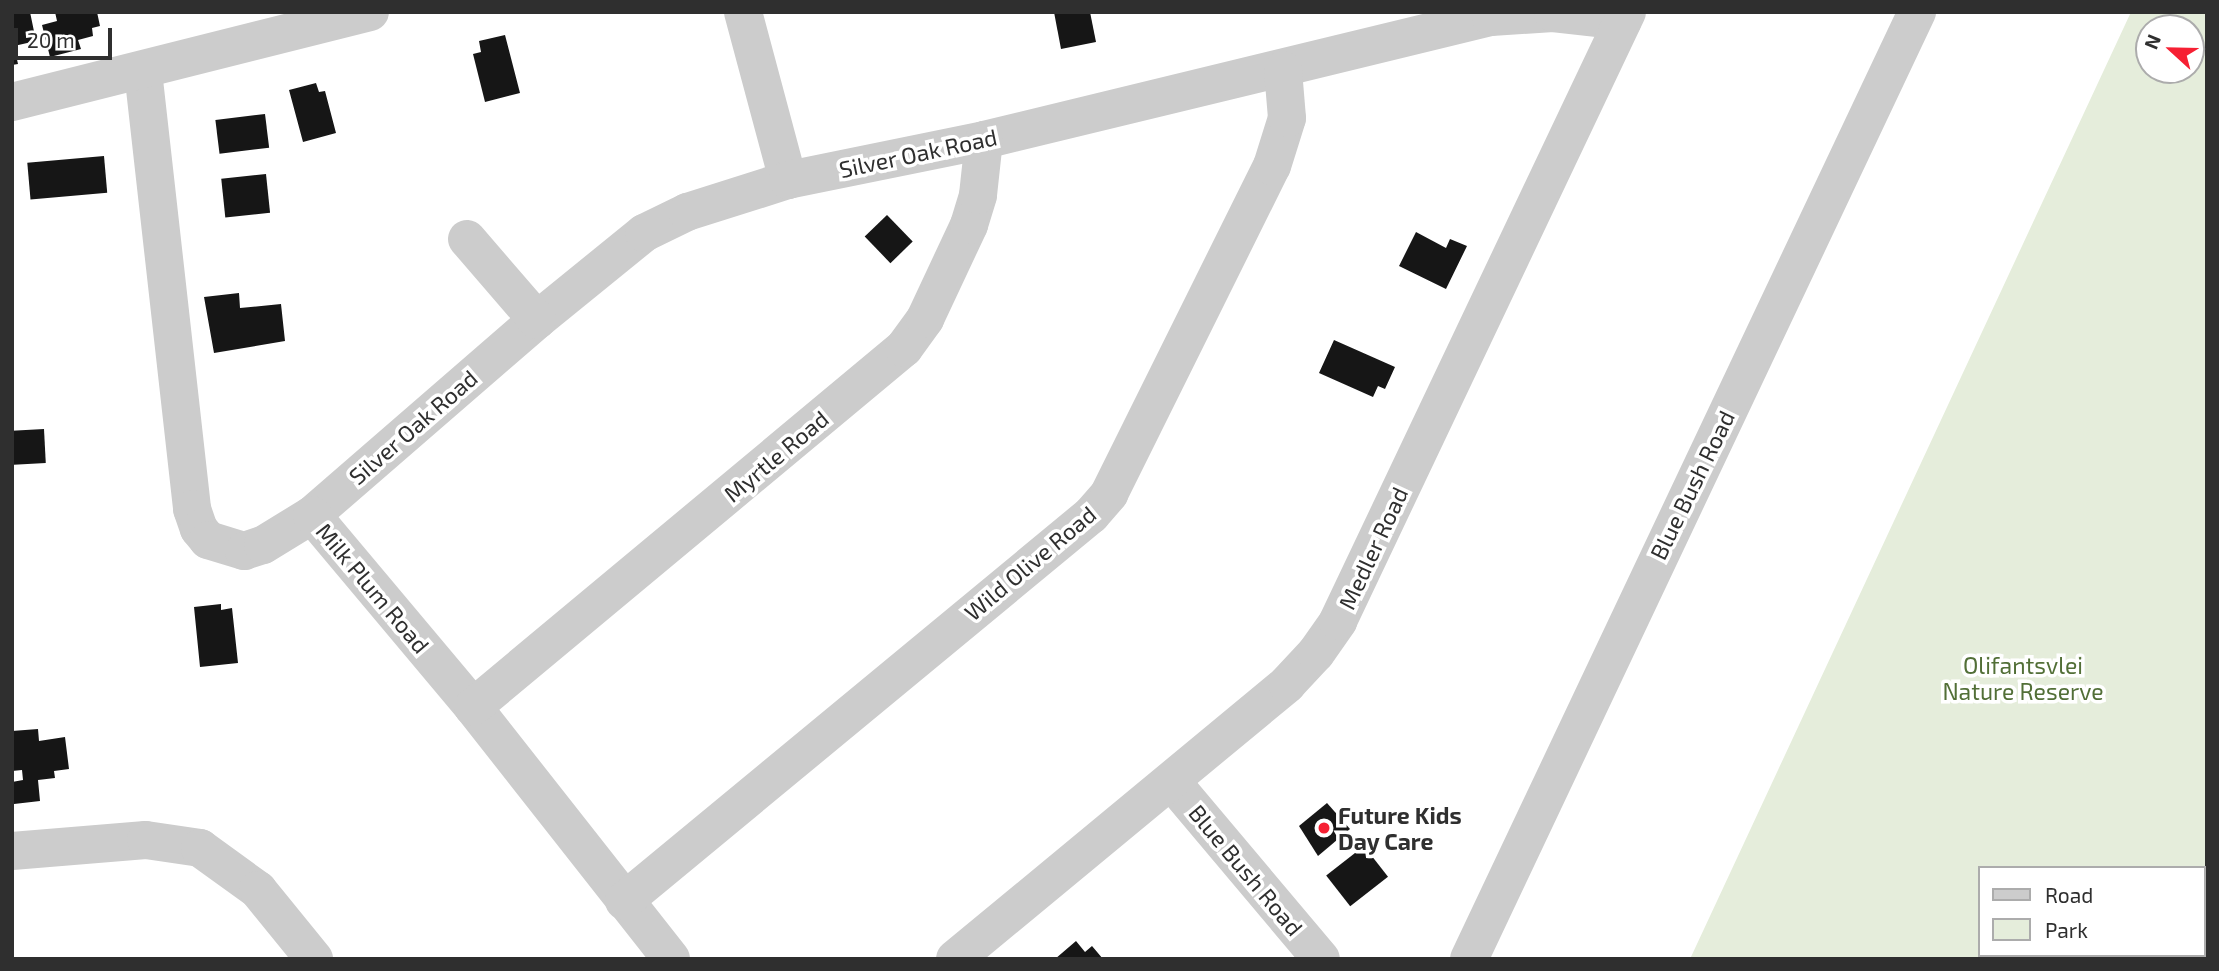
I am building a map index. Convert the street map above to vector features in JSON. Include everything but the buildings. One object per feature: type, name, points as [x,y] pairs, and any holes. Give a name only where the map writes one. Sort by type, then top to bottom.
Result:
[{"type":"street","points":[[12,102],[370,12]]},
{"type":"street","points":[[743,12],[788,180]]},
{"type":"street","name":"Blue Bush Road","points":[[1469,959],[1917,12]]},
{"type":"street","name":"Silver Oak Road","points":[[312,515],[537,320],[644,233],[667,220],[788,180],[984,140],[1283,71],[1491,17],[1553,13],[1625,16]]},
{"type":"street","name":"Medler Road","points":[[955,959],[1172,782],[1287,684],[1338,621],[1625,16]]},
{"type":"street","name":"Milk Plum Road","points":[[143,71],[184,452],[199,529],[208,540],[244,551],[263,545],[312,515],[473,707],[671,959]]},
{"type":"street","name":"Wild Olive Road","points":[[624,901],[1091,515],[1108,494],[1272,166],[1287,118],[1283,71]]},
{"type":"street","name":"Myrtle Road","points":[[473,707],[904,348],[925,319],[968,225],[978,195],[984,140]]},
{"type":"street","points":[[467,239],[537,320]]},
{"type":"street","name":"Blue Bush Road","points":[[1172,782],[1321,959]]},
{"type":"street","points":[[12,851],[146,841],[200,848],[258,890],[314,959]]},
{"type":"green space","name":"Olifantsvlei Nature Reserve","points":[[2131,12],[2207,12],[2207,959],[1690,959]]},
{"type":"place","name":"Future Kids Day Care","points":[[1324,828]]}]
